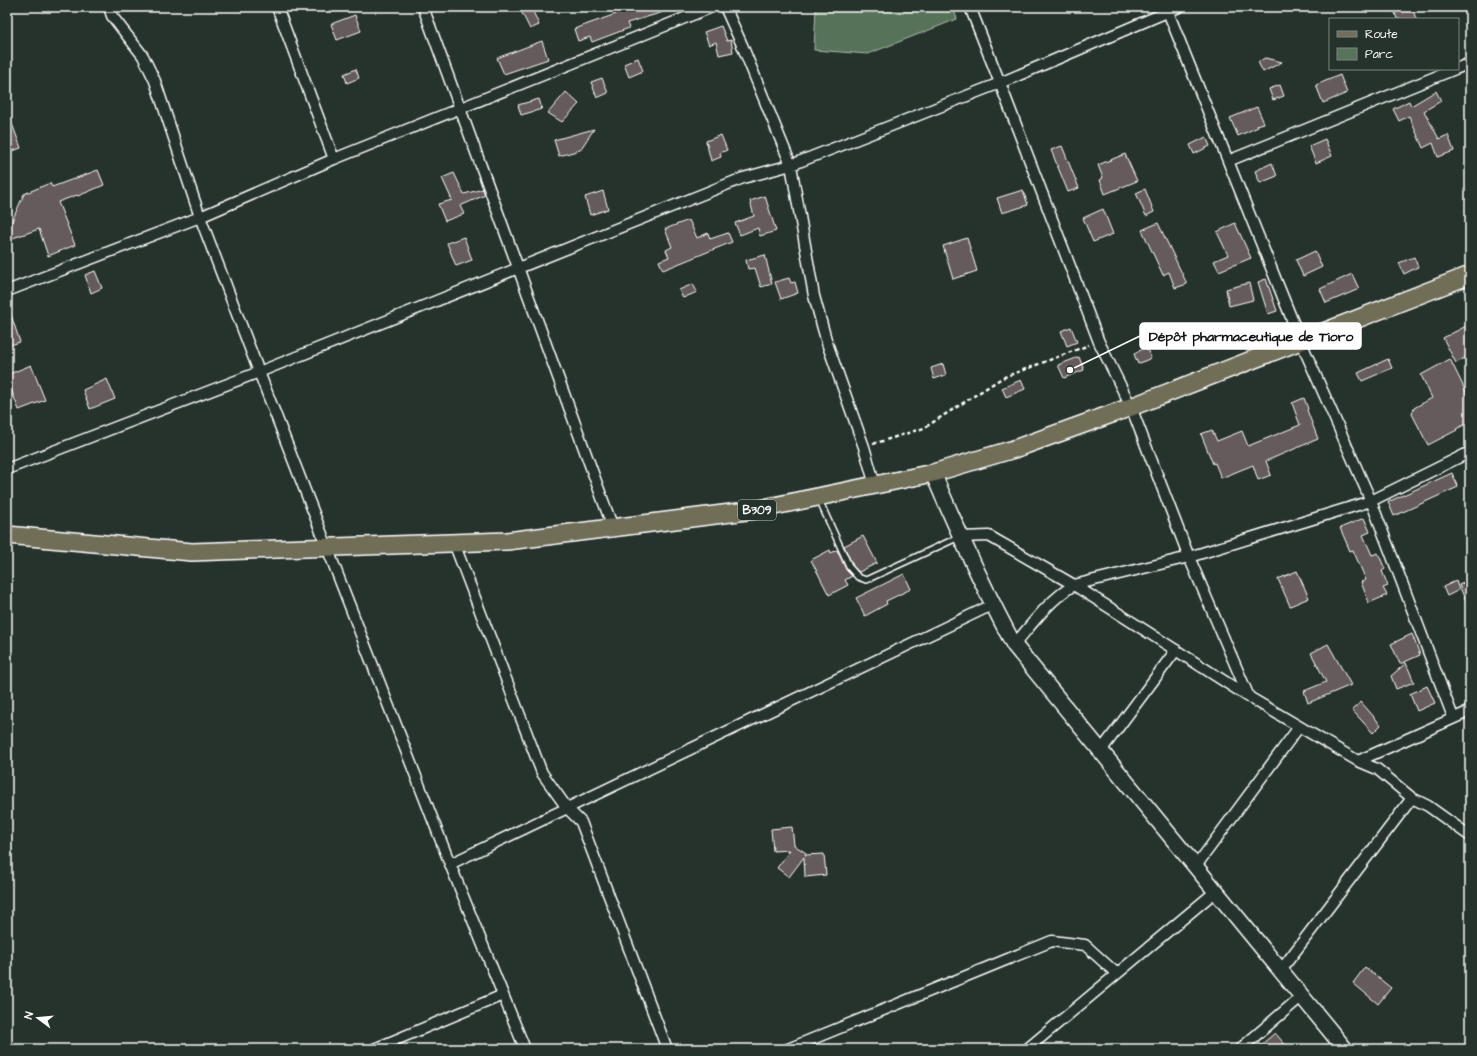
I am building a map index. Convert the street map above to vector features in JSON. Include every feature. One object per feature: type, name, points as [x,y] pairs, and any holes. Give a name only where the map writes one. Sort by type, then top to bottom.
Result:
[{"type":"main road","name":"B309","points":[[7,535],[192,552],[507,541],[755,510],[932,473],[1014,450],[1132,407],[1470,275]]},
{"type":"main road","points":[[932,473],[992,605],[1014,645],[1344,1049]]},
{"type":"street","points":[[108,7],[112,16],[144,56],[156,80],[200,216],[259,372],[450,864],[525,1049]]},
{"type":"street","points":[[277,7],[334,159]]},
{"type":"street","points":[[423,7],[613,528]]},
{"type":"street","points":[[7,290],[200,216],[334,159],[712,7]]},
{"type":"street","points":[[726,7],[791,165],[814,296],[827,343],[864,447],[875,485]]},
{"type":"street","points":[[970,7],[1099,342],[1132,407],[1189,556],[1249,697]]},
{"type":"street","points":[[7,469],[259,372],[743,178],[791,165],[1000,83],[1167,9],[1179,7]]},
{"type":"street","points":[[1167,9],[1301,342],[1371,501],[1453,717]]},
{"type":"street","points":[[1459,68],[1470,63]]},
{"type":"street","points":[[1228,161],[1453,70]]},
{"type":"street","points":[[1014,645],[1059,594],[1074,585],[1189,556],[1371,501],[1470,452]]},
{"type":"street","points":[[960,536],[990,536],[1074,585],[1249,697],[1358,761],[1377,769],[1412,798],[1428,806],[1470,836]]},
{"type":"street","points":[[454,543],[542,773],[567,808],[581,822],[667,1049]]},
{"type":"street","points":[[450,864],[992,605]]},
{"type":"street","points":[[1100,752],[1176,650]]},
{"type":"street","points":[[1358,761],[1453,717],[1470,711]]},
{"type":"street","points":[[1196,866],[1299,727]]},
{"type":"street","points":[[1281,970],[1412,798]]},
{"type":"street","points":[[1027,1049],[1216,891]]},
{"type":"street","points":[[788,1049],[1052,941],[1085,945],[1117,974]]},
{"type":"street","points":[[374,1049],[503,995]]},
{"type":"street","points":[[1240,1049],[1302,996]]},
{"type":"lane","points":[[818,497],[850,568],[858,577],[866,580],[960,536]]},
{"type":"path","points":[[864,447],[924,428],[1002,378],[1099,342]]},
{"type":"green space","points":[[816,7],[953,7],[957,19],[868,54],[814,50]]},
{"type":"building","points":[[519,7],[531,7],[539,25],[530,29]]},
{"type":"building","points":[[622,7],[670,7],[670,10],[627,23],[629,28],[592,42],[590,37],[578,41],[574,29],[616,14],[614,10]]},
{"type":"building","points":[[1393,7],[1412,7],[1416,18],[1397,18]]},
{"type":"building","points":[[355,15],[361,31],[337,40],[331,24]]},
{"type":"building","points":[[721,26],[727,41],[731,40],[733,52],[719,55],[716,42],[709,45],[704,32]]},
{"type":"building","points":[[542,41],[548,59],[504,74],[497,58]]},
{"type":"building","points":[[638,58],[643,71],[629,77],[624,64]]},
{"type":"building","points":[[1265,58],[1282,62],[1263,72],[1258,62]]},
{"type":"building","points":[[356,69],[359,78],[347,83],[344,74]]},
{"type":"building","points":[[1340,75],[1347,93],[1323,103],[1316,85]]},
{"type":"building","points":[[602,78],[608,93],[597,98],[591,82]]},
{"type":"building","points":[[1280,85],[1284,96],[1273,100],[1269,89]]},
{"type":"building","points":[[1436,91],[1441,101],[1424,111],[1439,139],[1448,135],[1454,151],[1438,157],[1433,143],[1423,148],[1409,116],[1399,121],[1393,109],[1409,101],[1411,106]]},
{"type":"building","points":[[566,92],[579,104],[562,122],[548,113]]},
{"type":"building","points":[[539,99],[542,109],[521,115],[518,105]]},
{"type":"building","points":[[1257,107],[1264,123],[1257,125],[1258,127],[1238,136],[1230,118]]},
{"type":"building","points":[[7,113],[21,148],[7,153]]},
{"type":"building","points":[[594,129],[580,150],[559,156],[554,140]]},
{"type":"building","points":[[721,135],[727,150],[720,153],[721,157],[711,161],[706,141]]},
{"type":"building","points":[[1206,137],[1210,146],[1194,154],[1190,145]]},
{"type":"building","points":[[1325,139],[1332,156],[1316,163],[1309,146]]},
{"type":"building","points":[[1062,146],[1079,188],[1068,192],[1051,150]]},
{"type":"building","points":[[1125,154],[1137,181],[1105,194],[1100,180],[1103,178],[1098,165]]},
{"type":"building","points":[[1272,163],[1277,176],[1260,183],[1255,171]]},
{"type":"building","points":[[98,170],[104,185],[78,196],[77,195],[58,202],[75,245],[48,256],[39,229],[10,239],[7,232],[24,194],[50,183],[52,187]]},
{"type":"building","points":[[454,173],[464,194],[483,189],[485,195],[460,206],[464,214],[445,221],[438,204],[452,200],[442,178]]},
{"type":"building","points":[[1145,189],[1154,212],[1146,216],[1136,193]]},
{"type":"building","points":[[1023,190],[1028,205],[1002,213],[997,198]]},
{"type":"building","points":[[603,191],[608,209],[590,215],[585,197]]},
{"type":"building","points":[[765,196],[776,231],[760,236],[758,228],[740,235],[735,223],[754,216],[750,201]]},
{"type":"building","points":[[1103,209],[1113,234],[1093,242],[1083,218]]},
{"type":"building","points":[[689,220],[697,238],[708,233],[710,239],[728,233],[732,242],[663,270],[659,261],[669,257],[666,250],[672,247],[665,229]]},
{"type":"building","points":[[1158,223],[1187,284],[1175,288],[1169,272],[1163,275],[1142,230]]},
{"type":"building","points":[[1235,223],[1251,258],[1219,271],[1214,261],[1228,255],[1217,232]]},
{"type":"building","points":[[464,237],[472,260],[456,266],[447,243]]},
{"type":"building","points":[[967,238],[977,271],[953,279],[943,246]]},
{"type":"building","points":[[1315,251],[1322,267],[1303,276],[1296,260]]},
{"type":"building","points":[[765,255],[772,284],[761,287],[755,268],[748,269],[746,260]]},
{"type":"building","points":[[1414,257],[1418,267],[1404,274],[1399,263]]},
{"type":"building","points":[[95,271],[102,288],[91,293],[85,275]]},
{"type":"building","points":[[1352,274],[1359,289],[1326,303],[1320,289]]},
{"type":"building","points":[[789,278],[791,283],[795,282],[798,293],[781,299],[775,282]]},
{"type":"building","points":[[1266,279],[1277,311],[1268,314],[1258,282]]},
{"type":"building","points":[[1249,283],[1253,300],[1229,306],[1226,289]]},
{"type":"building","points":[[693,284],[697,292],[683,298],[679,290]]},
{"type":"building","points":[[7,309],[9,309],[20,342],[7,346]]},
{"type":"building","points":[[1470,324],[1470,355],[1456,363],[1443,338]]},
{"type":"building","points":[[1071,327],[1077,342],[1067,346],[1061,331]]},
{"type":"building","points":[[1146,347],[1151,358],[1138,364],[1134,354]]},
{"type":"building","points":[[1079,357],[1084,370],[1064,378],[1058,365]]},
{"type":"building","points":[[1388,359],[1392,368],[1362,381],[1358,373]]},
{"type":"building","points":[[1450,359],[1470,400],[1470,422],[1428,445],[1412,414],[1414,408],[1432,398],[1421,375]]},
{"type":"building","points":[[943,364],[946,375],[934,379],[931,368]]},
{"type":"building","points":[[31,365],[45,400],[19,410],[7,379],[7,375]]},
{"type":"building","points":[[107,379],[115,399],[90,409],[83,390]]},
{"type":"building","points":[[1021,380],[1025,389],[1006,397],[1002,388]]},
{"type":"building","points":[[1304,398],[1318,439],[1266,461],[1271,475],[1258,480],[1253,465],[1221,478],[1215,463],[1213,464],[1201,434],[1212,430],[1217,441],[1242,431],[1248,446],[1300,425],[1292,403]]},
{"type":"building","points":[[1452,473],[1458,487],[1394,516],[1388,502]]},
{"type":"building","points":[[1364,518],[1370,532],[1363,535],[1372,555],[1378,553],[1385,569],[1382,571],[1388,586],[1383,588],[1387,595],[1369,603],[1361,582],[1366,580],[1353,550],[1350,551],[1340,528]]},
{"type":"building","points":[[863,536],[877,563],[859,572],[853,566],[844,546]]},
{"type":"building","points":[[830,550],[831,553],[837,550],[846,570],[852,576],[845,580],[848,585],[829,595],[811,560]]},
{"type":"building","points":[[1297,571],[1309,598],[1290,606],[1278,579]]},
{"type":"building","points":[[904,574],[911,589],[886,601],[887,604],[865,616],[856,598]]},
{"type":"building","points":[[1470,580],[1470,611],[1459,585]]},
{"type":"building","points":[[1456,581],[1459,590],[1447,596],[1443,587]]},
{"type":"building","points":[[1412,634],[1420,655],[1400,664],[1391,644]]},
{"type":"building","points":[[1328,644],[1351,685],[1308,703],[1304,691],[1326,682],[1311,653]]},
{"type":"building","points":[[1406,663],[1414,682],[1396,689],[1391,676]]},
{"type":"building","points":[[1427,686],[1435,703],[1417,711],[1410,694]]},
{"type":"building","points":[[1361,702],[1381,725],[1373,733],[1352,710]]},
{"type":"building","points":[[792,827],[794,845],[806,853],[805,855],[824,854],[826,875],[805,877],[804,857],[789,877],[777,868],[790,850],[773,851],[771,829]]},
{"type":"building","points":[[1365,967],[1391,988],[1378,1004],[1353,983]]},
{"type":"building","points":[[1275,1033],[1289,1049],[1256,1049]]},
{"type":"place","name":"Dépôt pharmaceutique de Tioro","points":[[1070,370]]}]
